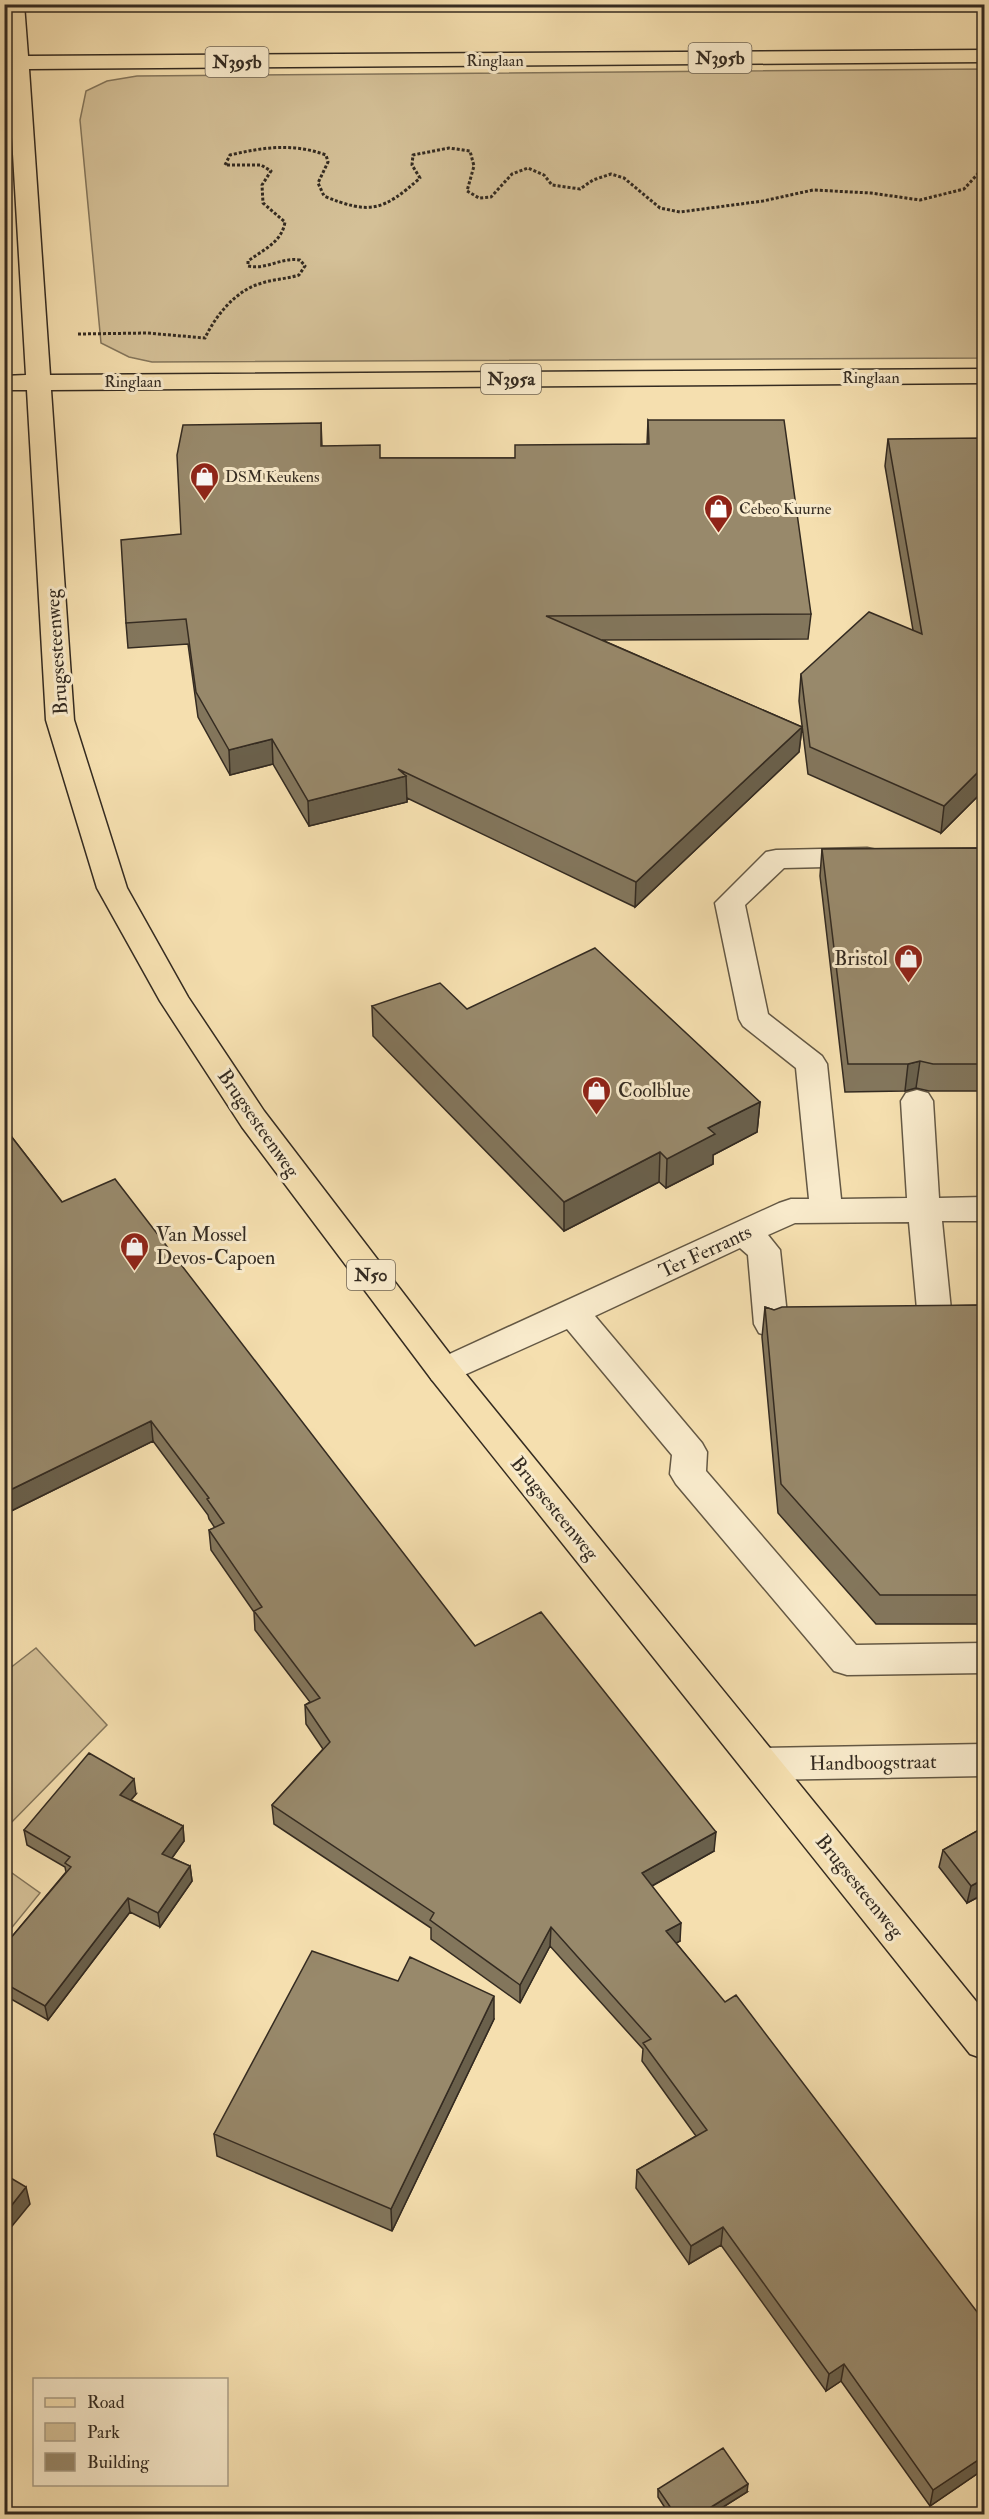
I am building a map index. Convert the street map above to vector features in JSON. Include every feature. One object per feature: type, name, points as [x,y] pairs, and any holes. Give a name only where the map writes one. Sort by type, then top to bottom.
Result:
[{"type":"main road","name":"Brugsesteenweg","points":[[13,4],[11,63],[34,334],[60,720],[112,888],[175,1001],[253,1119],[444,1371],[984,2041]]},
{"type":"main road","name":"Ringlaan","points":[[11,63],[984,56]]},
{"type":"main road","name":"Ringlaan","points":[[37,382],[984,376]]},
{"type":"main road","name":"N395a","points":[[4,382],[37,382]]},
{"type":"street","points":[[826,1211],[811,1064],[754,1020],[730,903],[776,859],[892,857]]},
{"type":"street","points":[[917,1101],[924,1209],[935,1320]]},
{"type":"street","name":"Ter Ferrants","points":[[444,1371],[790,1211],[984,1209]]},
{"type":"street","points":[[744,1233],[764,1250],[771,1324]]},
{"type":"street","points":[[572,1312],[690,1452],[688,1474],[847,1660],[984,1658]]},
{"type":"street","name":"Handboogstraat","points":[[762,1764],[984,1760]]},
{"type":"path","points":[[984,144],[984,152]]},
{"type":"path","points":[[34,334],[147,333],[205,338],[209,327],[242,293],[255,285],[299,275],[305,266],[300,260],[291,258],[280,259],[258,269],[248,266],[248,261],[280,239],[285,222],[263,203],[262,185],[272,171],[261,165],[225,165],[230,155],[266,147],[305,146],[326,155],[327,162],[318,183],[324,196],[365,210],[400,196],[420,178],[412,165],[413,155],[432,148],[462,148],[470,151],[474,166],[467,191],[479,198],[491,197],[514,171],[531,166],[544,173],[552,185],[580,189],[593,180],[611,174],[624,178],[660,208],[680,212],[763,201],[813,190],[871,193],[920,200],[964,189],[984,167]]},
{"type":"green space","points":[[984,69],[984,358],[152,362],[129,357],[101,343],[80,120],[86,91],[107,81],[137,76]]},
{"type":"green space","points":[[36,1648],[107,1725],[5,1829],[5,1672]]},
{"type":"green space","points":[[5,1868],[40,1893],[5,1936]]},
{"type":"building","points":[[648,420],[784,420],[811,614],[546,616],[802,727],[636,882],[398,769],[406,776],[308,801],[272,739],[229,750],[196,692],[186,619],[126,623],[121,540],[181,534],[177,455],[183,425],[321,423],[321,446],[380,445],[380,458],[515,458],[515,445],[649,444]]},
{"type":"building","points":[[984,438],[984,766],[944,806],[810,747],[801,674],[869,612],[922,634],[888,439]]},
{"type":"building","name":"Bristol","points":[[984,848],[984,1064],[933,1064],[920,1061],[908,1064],[848,1064],[822,849]]},
{"type":"building","name":"Coolblue","points":[[595,948],[760,1102],[708,1128],[715,1134],[667,1159],[660,1152],[564,1202],[372,1006],[440,983],[467,1009]]},
{"type":"building","points":[[4,1127],[62,1202],[115,1179],[475,1646],[541,1612],[716,1832],[642,1873],[681,1923],[666,1931],[725,2002],[736,1995],[984,2321],[984,2456],[933,2490],[844,2364],[829,2374],[723,2227],[691,2246],[637,2170],[707,2130],[643,2043],[651,2039],[551,1927],[520,1985],[430,1920],[434,1913],[272,1805],[330,1742],[305,1705],[320,1698],[254,1611],[262,1607],[209,1530],[224,1523],[207,1499],[209,1498],[151,1421],[4,1493]]},
{"type":"building","points":[[984,1305],[984,1595],[880,1595],[781,1484],[765,1307],[774,1310],[782,1307]]},
{"type":"building","points":[[89,1753],[134,1779],[120,1795],[183,1826],[162,1854],[190,1866],[158,1913],[128,1898],[45,2006],[4,1983],[4,1946],[71,1867],[65,1863],[70,1857],[24,1830]]},
{"type":"building","points":[[984,1827],[984,1879],[971,1886],[943,1850]]},
{"type":"building","points":[[312,1951],[398,1981],[410,1957],[494,1996],[391,2209],[214,2134]]},
{"type":"building","points":[[4,2174],[26,2187],[4,2215]]},
{"type":"building","points":[[723,2448],[748,2484],[700,2514],[675,2514],[658,2489]]},
{"type":"place","name":"DSM Keukens","points":[[204,502]]},
{"type":"place","name":"Cebeo Kuurne","points":[[718,534]]},
{"type":"place","name":"Bristol","points":[[909,984]]},
{"type":"place","name":"Coolblue","points":[[597,1116]]},
{"type":"place","name":"Van Mossel Devos-Capoen","points":[[135,1272]]}]
